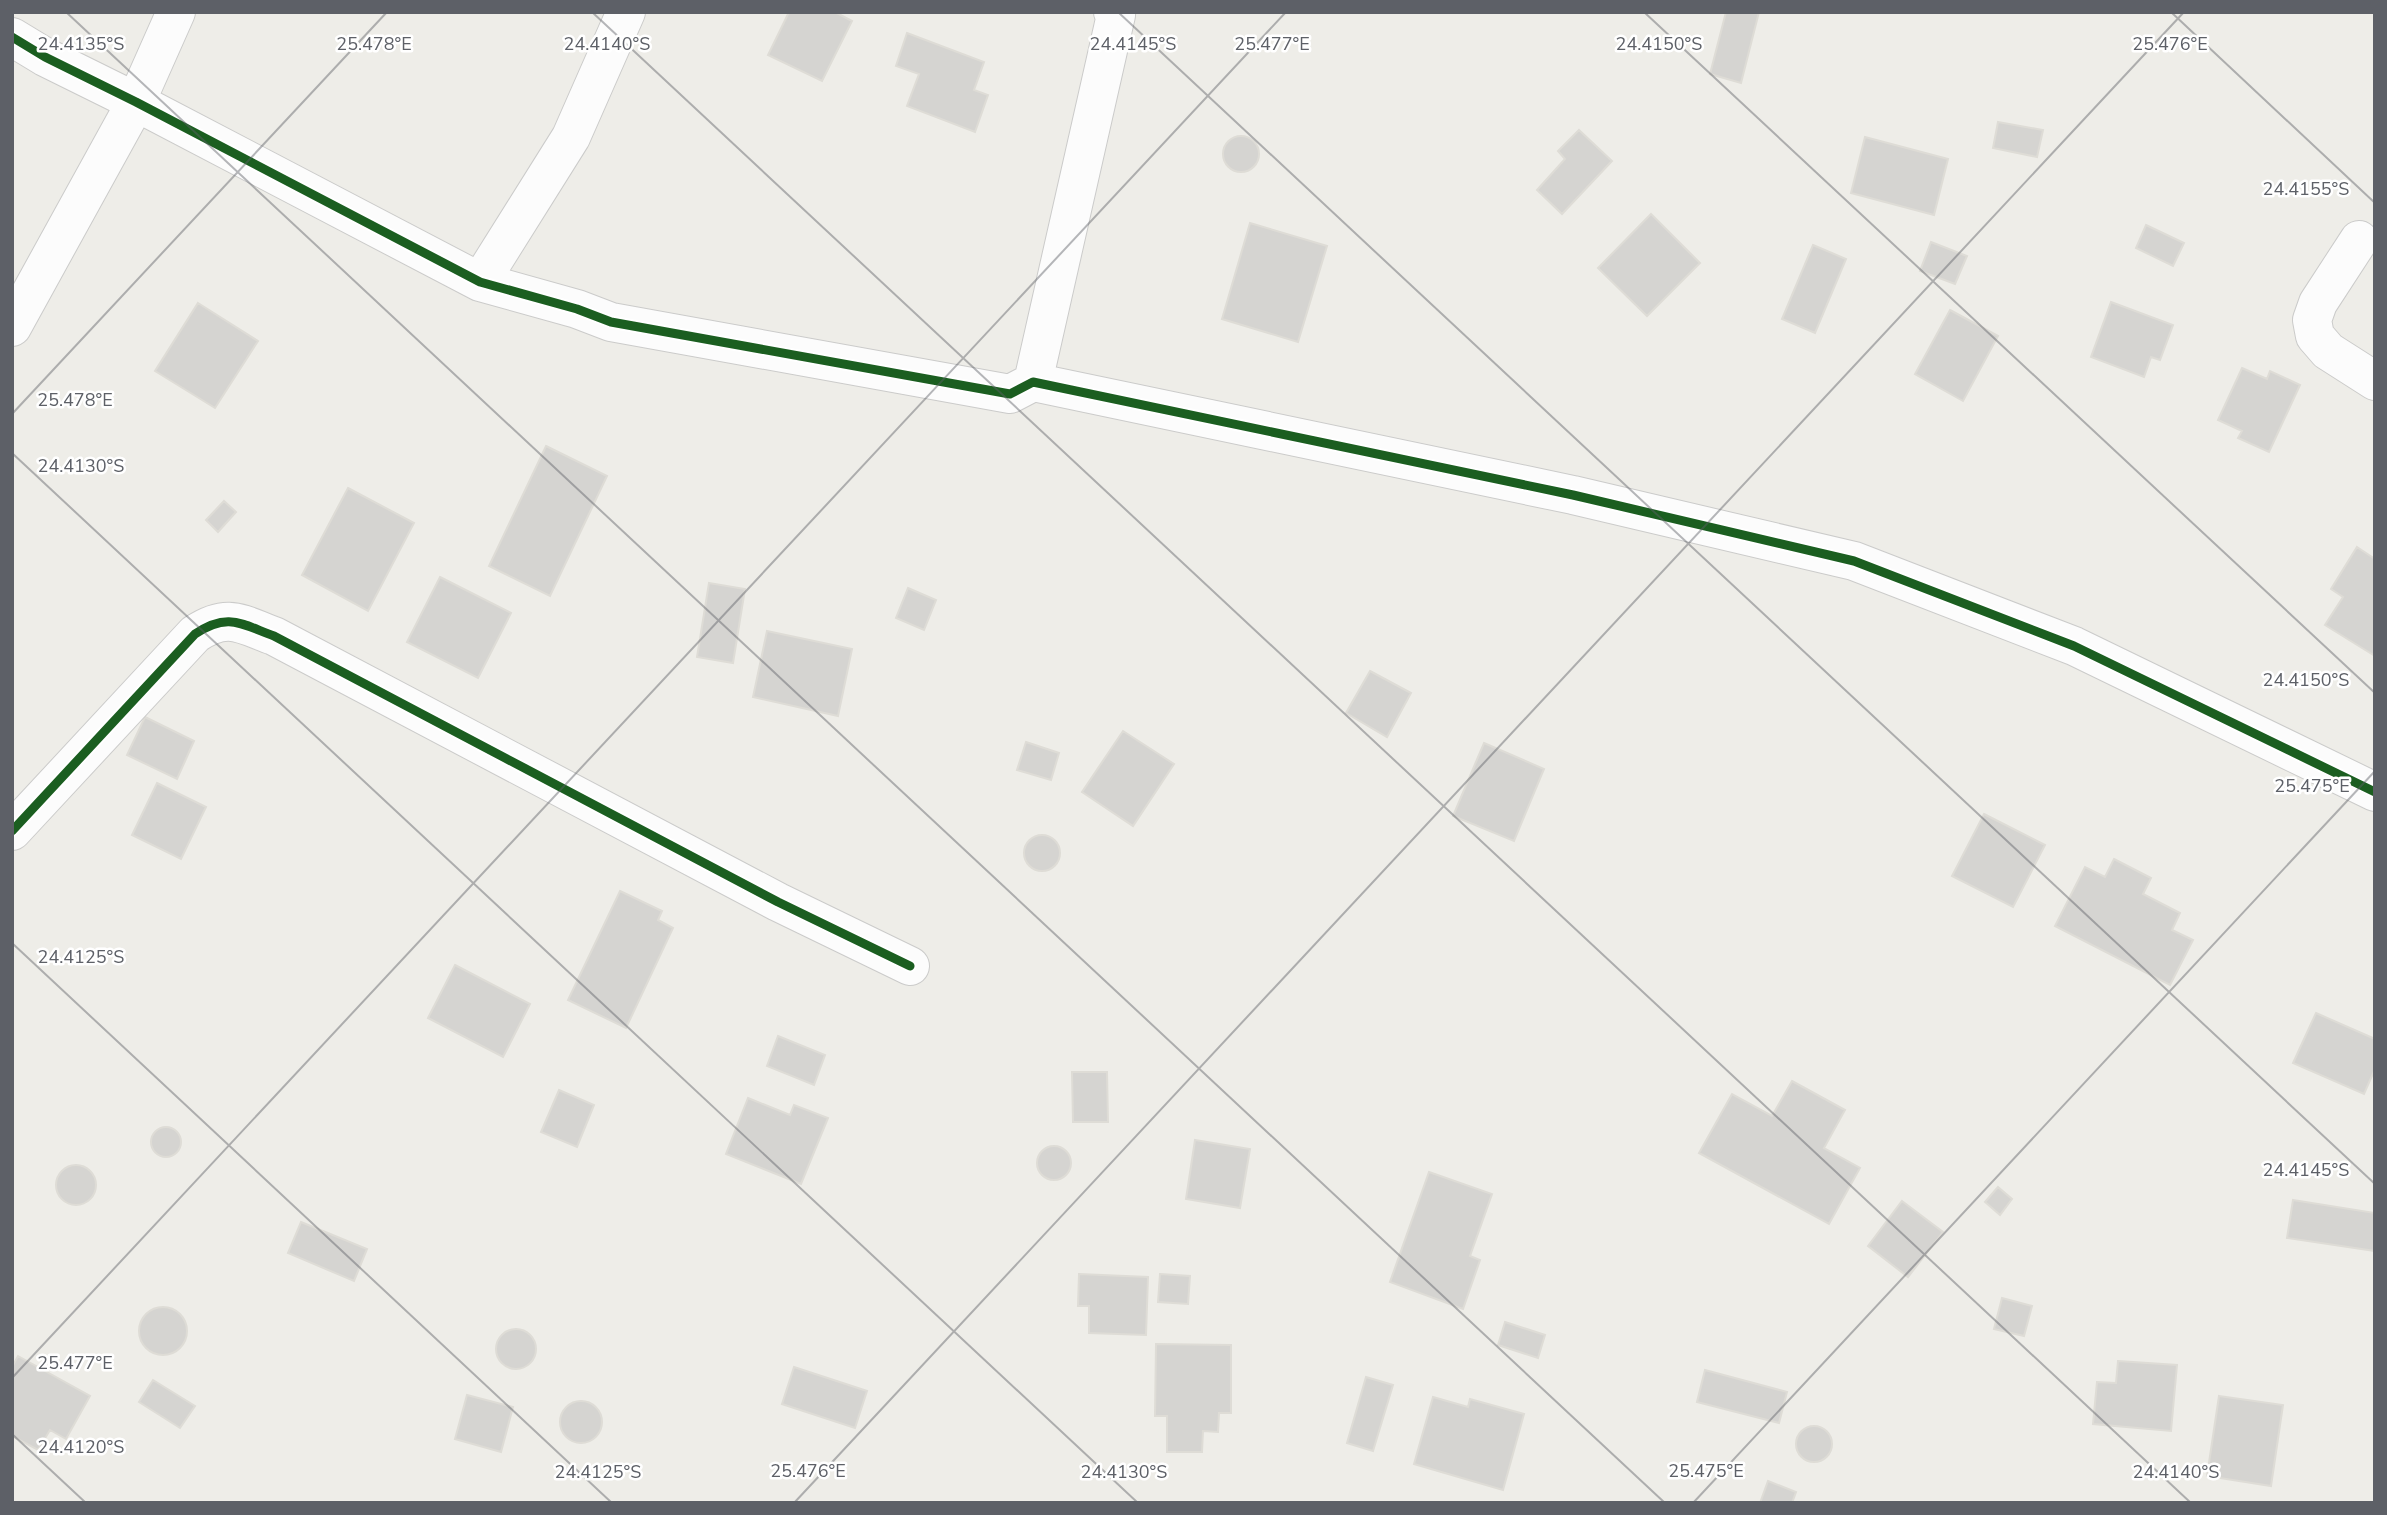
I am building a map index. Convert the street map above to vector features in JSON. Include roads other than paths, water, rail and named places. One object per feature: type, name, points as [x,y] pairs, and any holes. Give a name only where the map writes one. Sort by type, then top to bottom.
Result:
[{"type":"street","points":[[12,327],[136,102],[176,12]]},
{"type":"street","points":[[480,282],[571,137],[626,12]]},
{"type":"street","points":[[1033,382],[1117,13]]},
{"type":"street","points":[[12,37],[45,57],[480,282],[577,309],[611,322],[1010,394],[1033,382],[1573,495],[1854,561],[2074,646],[2375,792]]},
{"type":"street","points":[[2359,240],[2318,303],[2312,320],[2315,336],[2328,351],[2375,381]]},
{"type":"street","points":[[13,828],[195,634],[211,624],[230,620],[274,636],[778,902],[910,966]]}]
